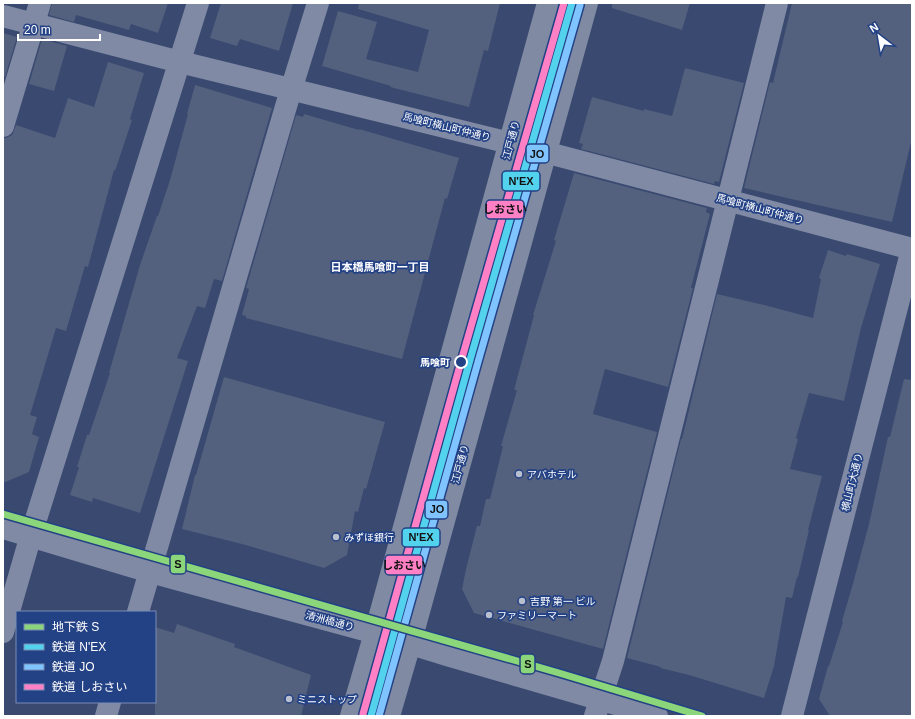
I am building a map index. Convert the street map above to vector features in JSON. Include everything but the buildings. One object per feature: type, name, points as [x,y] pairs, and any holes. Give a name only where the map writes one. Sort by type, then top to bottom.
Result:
[{"type":"highway","name":"江戸通り","points":[[351,716],[548,3]]},
{"type":"highway","name":"江戸通り","points":[[389,716],[587,3]]},
{"type":"street","points":[[3,126],[40,3]]},
{"type":"street","points":[[3,632],[31,535],[198,3]]},
{"type":"street","points":[[138,611],[291,89],[318,3]]},
{"type":"street","points":[[598,708],[612,661],[777,3]]},
{"type":"street","name":"馬喰町横山町仲通り","points":[[3,16],[180,62],[510,143],[912,249]]},
{"type":"street","name":"横山町大通り","points":[[792,716],[912,249]]},
{"type":"street","name":"清洲橋通り","points":[[3,528],[31,535],[150,572],[375,633],[450,656],[598,708],[657,716]]},
{"type":"street","points":[[106,716],[110,703]]},
{"type":"metro line","name":"S","points":[[3,514],[559,673],[702,716]]},
{"type":"rail line","name":"しおさい","points":[[363,714],[462,358],[564,3]]},
{"type":"rail line","name":"N'EX","points":[[371,716],[470,360],[572,3]]},
{"type":"rail line","name":"JO","points":[[379,716],[580,5]]},
{"type":"place","name":"馬喰町","points":[[461,362]]},
{"type":"place","name":"アパホテル","points":[[519,474]]},
{"type":"place","name":"みずほ銀行","points":[[336,537]]},
{"type":"place","name":"吉野 第一 ビル","points":[[522,601]]},
{"type":"place","name":"ファミリーマート","points":[[489,615]]},
{"type":"place","name":"ミニストップ","points":[[289,699]]},
{"type":"district","name":"日本橋馬喰町一丁目","points":[[380,267]]}]
